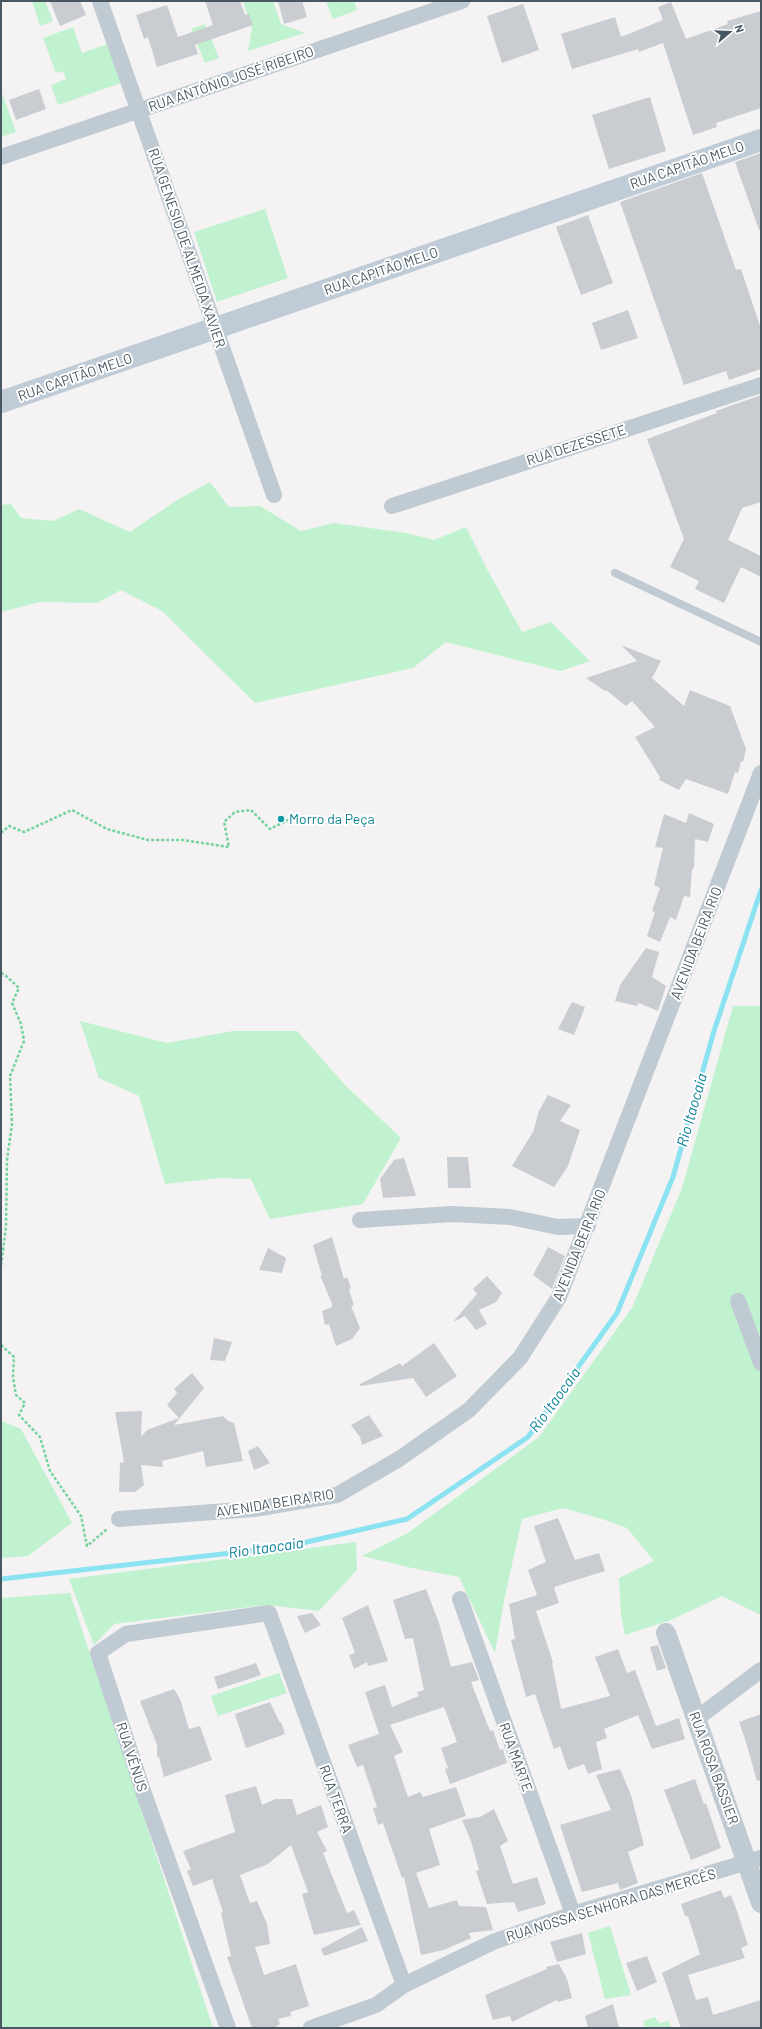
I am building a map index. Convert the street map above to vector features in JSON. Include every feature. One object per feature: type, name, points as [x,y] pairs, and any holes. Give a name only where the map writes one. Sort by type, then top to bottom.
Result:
[{"type":"main road","name":"RUA CAPITÃO MELO","points":[[1,402],[761,140]]},
{"type":"street","name":"RUA GENESIO DE ALMEIDA XAVIER","points":[[100,1],[274,495]]},
{"type":"street","name":"RUA ANTÔNIO JOSÉ RIBEIRO","points":[[1,157],[462,1]]},
{"type":"street","name":"RUA DEZESSETE","points":[[392,506],[761,385]]},
{"type":"street","name":"AVENIDA BEIRA RIO","points":[[119,1518],[254,1509],[337,1494],[399,1459],[469,1410],[520,1358],[559,1297],[588,1226],[761,773]]},
{"type":"street","points":[[360,1220],[452,1214],[510,1217],[558,1227],[588,1226]]},
{"type":"street","points":[[738,1301],[761,1363]]},
{"type":"street","name":"RUA MARTE","points":[[460,1599],[572,1914]]},
{"type":"street","name":"RUA TERRA","points":[[269,1613],[404,1985]]},
{"type":"street","name":"RUA VÊNUS","points":[[228,2028],[144,1794],[98,1653],[126,1634],[269,1613]]},
{"type":"street","name":"RUA ROSA BASSIER","points":[[666,1633],[696,1719],[754,1861],[761,1903]]},
{"type":"street","points":[[696,1719],[761,1670]]},
{"type":"street","name":"RUA NOSSA SENHORA DAS MERCÊS","points":[[311,2028],[376,2005],[404,1985],[493,1942],[572,1914],[754,1861]]},
{"type":"lane","points":[[614,574],[761,642]]},
{"type":"path","points":[[1,833],[9,826],[24,832],[72,810],[106,829],[148,840],[183,840],[229,847],[224,822],[236,812],[251,810],[270,829],[296,816]]},
{"type":"path","points":[[1,973],[19,988],[12,1003],[22,1024],[24,1041],[10,1076],[12,1124],[7,1160],[6,1227],[1,1266]]},
{"type":"path","points":[[1,1345],[14,1356],[13,1377],[16,1395],[25,1403],[19,1415],[40,1437],[50,1471],[81,1516],[87,1546],[119,1518]]},
{"type":"green space","points":[[32,1],[45,1],[53,21],[40,26]]},
{"type":"green space","points":[[243,1],[273,1],[281,24],[305,33],[248,51],[252,28]]},
{"type":"green space","points":[[326,1],[354,1],[357,10],[333,19]]},
{"type":"green space","points":[[205,24],[219,58],[205,63],[191,29]]},
{"type":"green space","points":[[73,27],[82,53],[107,44],[121,83],[58,105],[51,85],[66,79],[63,71],[56,73],[43,38]]},
{"type":"green space","points":[[1,90],[16,132],[1,137]]},
{"type":"green space","points":[[265,209],[288,278],[217,302],[194,232]]},
{"type":"green space","points":[[210,482],[229,507],[260,506],[301,531],[334,523],[406,533],[434,540],[466,527],[487,569],[522,632],[551,622],[590,661],[561,671],[446,642],[413,668],[255,703],[162,611],[121,590],[97,603],[40,602],[1,612],[1,505],[11,504],[21,518],[53,521],[79,509],[130,532],[177,500]]},
{"type":"green space","points":[[733,1006],[761,1006],[761,1615],[722,1596],[671,1620],[625,1635],[621,1616],[619,1578],[654,1561],[627,1528],[563,1508],[522,1519],[504,1601],[495,1653],[459,1577],[362,1556],[408,1533],[539,1437],[632,1308],[682,1188]]},
{"type":"green space","points":[[80,1021],[167,1043],[233,1031],[297,1031],[346,1086],[401,1138],[363,1204],[270,1219],[251,1179],[220,1178],[165,1184],[139,1096],[99,1078]]},
{"type":"green space","points":[[1,1421],[21,1429],[72,1523],[28,1556],[1,1558]]},
{"type":"green space","points":[[356,1542],[357,1570],[319,1611],[267,1605],[114,1624],[94,1645],[69,1579]]},
{"type":"green space","points":[[70,1593],[213,2028],[1,2028],[1,1598]]},
{"type":"green space","points":[[279,1673],[287,1693],[218,1716],[211,1696]]},
{"type":"green space","points":[[610,1926],[631,1995],[605,1999],[588,1933]]},
{"type":"green space","points":[[655,2017],[659,2023],[669,2021],[671,2028],[645,2028],[643,2021]]},
{"type":"building","points":[[50,1],[80,1],[86,15],[60,26]]},
{"type":"building","points":[[205,1],[240,1],[245,15],[249,14],[253,25],[195,45],[198,54],[157,67],[148,37],[144,39],[136,15],[167,5],[178,37],[213,25]]},
{"type":"building","points":[[278,1],[302,1],[307,17],[284,24]]},
{"type":"building","points":[[671,2],[686,39],[728,24],[727,21],[761,11],[761,108],[716,123],[717,127],[693,135],[663,43],[639,52],[638,49],[572,69],[561,34],[615,17],[621,37],[663,20],[658,7]]},
{"type":"building","points":[[523,4],[539,50],[502,63],[487,16]]},
{"type":"building","points":[[39,89],[46,109],[16,120],[9,100]]},
{"type":"building","points":[[650,97],[666,151],[609,169],[592,115]]},
{"type":"building","points":[[761,153],[761,230],[759,230],[735,162]]},
{"type":"building","points":[[702,173],[736,270],[741,269],[761,329],[761,369],[729,380],[726,371],[684,385],[620,202]]},
{"type":"building","points":[[588,215],[613,283],[581,295],[556,227]]},
{"type":"building","points":[[628,310],[638,338],[601,350],[592,323]]},
{"type":"building","points":[[761,395],[761,502],[742,508],[728,540],[761,556],[761,577],[741,567],[724,603],[695,589],[699,581],[670,567],[684,539],[647,439],[717,413],[716,411]]},
{"type":"building","points":[[621,645],[661,661],[652,678],[684,706],[690,690],[730,706],[746,749],[743,762],[741,761],[738,773],[735,772],[728,794],[686,779],[679,790],[659,780],[660,777],[635,737],[655,727],[632,701],[626,706],[606,690],[605,691],[586,678],[637,661]]},
{"type":"building","points":[[689,813],[714,824],[708,842],[695,839],[694,868],[692,869],[690,897],[684,896],[676,920],[670,917],[660,942],[647,936],[655,912],[652,911],[660,888],[654,885],[663,848],[655,847],[664,814],[686,823]]},
{"type":"building","points":[[646,948],[659,952],[652,977],[666,986],[658,1011],[639,1003],[637,1006],[615,1001],[620,985]]},
{"type":"building","points":[[572,1002],[585,1007],[574,1035],[558,1029]]},
{"type":"building","points":[[548,1095],[571,1105],[560,1121],[580,1130],[568,1166],[554,1187],[512,1166],[533,1132],[539,1111]]},
{"type":"building","points":[[447,1157],[468,1157],[471,1188],[448,1188]]},
{"type":"building","points":[[404,1158],[416,1196],[383,1198],[380,1179],[394,1160]]},
{"type":"building","points":[[332,1237],[344,1279],[347,1277],[351,1288],[349,1290],[354,1305],[351,1306],[360,1328],[352,1339],[336,1346],[329,1324],[325,1325],[322,1311],[332,1307],[332,1304],[320,1275],[322,1276],[313,1245]]},
{"type":"building","points":[[548,1247],[565,1256],[552,1289],[533,1275]]},
{"type":"building","points":[[268,1248],[286,1258],[282,1273],[259,1270]]},
{"type":"building","points":[[487,1276],[502,1293],[496,1302],[479,1310],[487,1324],[476,1330],[465,1316],[453,1322],[477,1294],[473,1289]]},
{"type":"building","points":[[214,1338],[232,1342],[225,1361],[210,1360]]},
{"type":"building","points":[[434,1343],[457,1376],[426,1397],[413,1378],[360,1386],[360,1384],[400,1363],[402,1366]]},
{"type":"building","points":[[192,1373],[204,1388],[174,1425],[223,1416],[228,1421],[234,1423],[243,1461],[206,1467],[203,1451],[162,1461],[163,1467],[141,1465],[144,1485],[135,1492],[119,1492],[120,1463],[124,1462],[115,1412],[142,1411],[141,1437],[147,1430],[179,1418],[167,1405],[177,1393],[174,1389]]},
{"type":"building","points":[[369,1415],[383,1436],[362,1445],[360,1437],[351,1425]]},
{"type":"building","points":[[258,1446],[270,1463],[254,1470],[248,1451]]},
{"type":"building","points":[[558,1518],[575,1560],[599,1553],[605,1571],[557,1586],[554,1588],[559,1603],[536,1611],[553,1662],[561,1709],[610,1696],[595,1657],[618,1649],[627,1673],[635,1670],[656,1726],[679,1718],[685,1739],[652,1749],[638,1715],[604,1729],[607,1738],[596,1742],[602,1769],[588,1774],[584,1764],[568,1770],[560,1746],[554,1749],[535,1694],[526,1697],[511,1640],[515,1639],[509,1604],[537,1595],[528,1570],[546,1562],[534,1526]]},
{"type":"building","points":[[426,1589],[439,1623],[451,1667],[472,1662],[479,1680],[471,1682],[490,1731],[493,1730],[500,1750],[503,1749],[507,1763],[450,1784],[445,1769],[448,1768],[441,1748],[457,1742],[444,1707],[390,1725],[403,1752],[394,1756],[408,1797],[420,1792],[423,1797],[456,1787],[466,1816],[429,1829],[440,1865],[416,1873],[429,1908],[457,1900],[459,1906],[486,1907],[493,1930],[469,1933],[471,1938],[444,1950],[421,1955],[404,1877],[402,1878],[383,1823],[378,1825],[373,1808],[377,1807],[363,1765],[357,1767],[348,1745],[379,1734],[365,1692],[385,1685],[392,1707],[419,1696],[417,1692],[424,1690],[413,1638],[405,1639],[393,1600]]},
{"type":"building","points":[[368,1605],[388,1661],[368,1666],[367,1662],[354,1669],[349,1655],[355,1653],[342,1618]]},
{"type":"building","points":[[312,1613],[321,1625],[305,1633],[297,1616]]},
{"type":"building","points":[[658,1645],[666,1668],[657,1671],[650,1647]]},
{"type":"building","points":[[256,1663],[261,1675],[218,1689],[214,1677]]},
{"type":"building","points":[[174,1689],[180,1699],[189,1729],[200,1726],[212,1760],[164,1777],[159,1757],[157,1757],[157,1745],[140,1701]]},
{"type":"building","points":[[270,1702],[280,1723],[281,1722],[285,1734],[246,1748],[235,1714]]},
{"type":"building","points":[[761,1714],[761,1780],[757,1781],[739,1722]]},
{"type":"building","points":[[620,1769],[631,1795],[644,1845],[628,1852],[638,1883],[620,1890],[618,1883],[582,1892],[560,1825],[611,1810],[596,1775]]},
{"type":"building","points":[[695,1779],[704,1804],[706,1803],[721,1848],[691,1860],[664,1790]]},
{"type":"building","points":[[256,1786],[262,1805],[275,1799],[292,1799],[297,1815],[321,1805],[328,1827],[317,1832],[327,1851],[323,1853],[347,1913],[354,1910],[361,1925],[314,1935],[302,1894],[308,1892],[291,1845],[268,1864],[240,1875],[250,1903],[257,1901],[267,1924],[270,1944],[255,1947],[264,1975],[296,1964],[309,2006],[290,2012],[291,2016],[278,2019],[280,2024],[274,2028],[252,2028],[227,1957],[231,1956],[221,1913],[223,1912],[212,1879],[193,1886],[187,1871],[191,1869],[183,1851],[235,1832],[225,1795]]},
{"type":"building","points":[[494,1809],[508,1841],[500,1846],[513,1884],[537,1877],[546,1904],[518,1912],[514,1902],[487,1904],[476,1871],[479,1870],[471,1841],[462,1820],[480,1817]]},
{"type":"building","points":[[721,1890],[724,1898],[731,1895],[737,1911],[748,1945],[741,1948],[745,1958],[688,1975],[696,2000],[708,1997],[713,2015],[761,2000],[761,2028],[681,2028],[662,1973],[700,1954],[688,1916],[685,1916],[681,1904]]},
{"type":"building","points":[[362,1927],[368,1941],[324,1956],[321,1949]]},
{"type":"building","points":[[582,1933],[586,1954],[557,1962],[550,1942]]},
{"type":"building","points":[[647,1956],[657,1982],[637,1991],[626,1963]]},
{"type":"building","points":[[559,1964],[567,1979],[572,1998],[558,2002],[557,2000],[512,2022],[510,2016],[493,2020],[485,1995],[547,1969],[546,1967]]},
{"type":"building","points":[[613,2004],[619,2028],[588,2028],[585,2016]]},
{"type":"waterway","name":"Rio Itaocaia","points":[[1,1579],[285,1547],[407,1519],[528,1437],[617,1313],[673,1177],[714,1031],[761,890]]},
{"type":"place","name":"Morro da Peça","points":[[281,819]]}]
